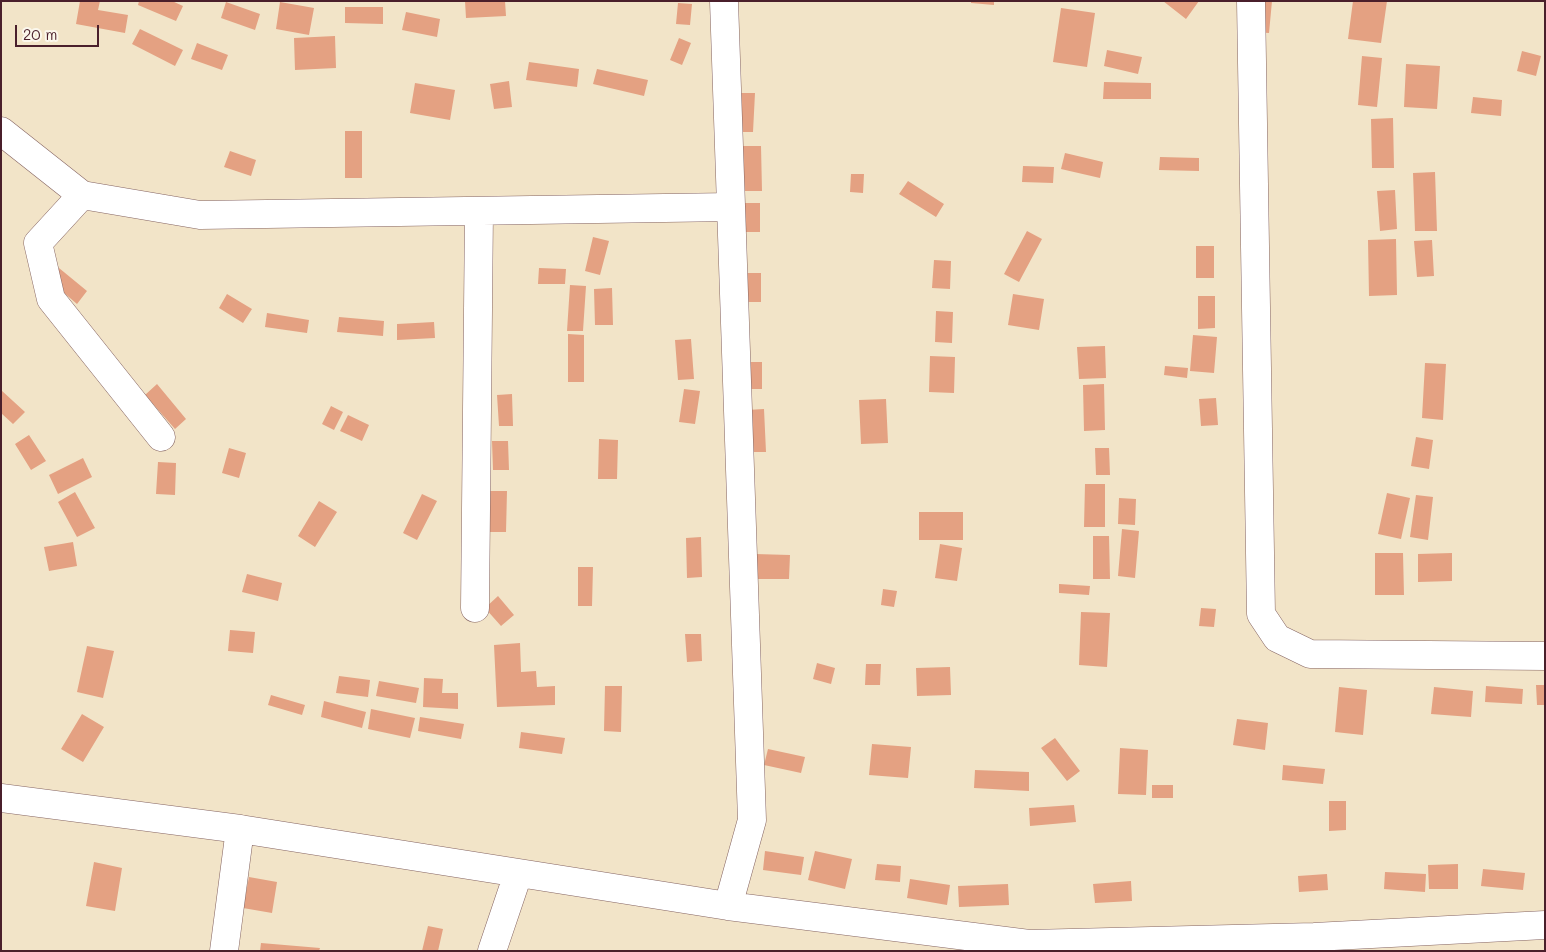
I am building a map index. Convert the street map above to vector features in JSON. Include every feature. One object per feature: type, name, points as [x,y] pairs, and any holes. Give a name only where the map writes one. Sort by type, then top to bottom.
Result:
[{"type":"street","points":[[724,1],[752,820],[728,906]]},
{"type":"street","points":[[1251,1],[1261,614],[1277,638],[1310,654],[1545,656]]},
{"type":"street","points":[[1,130],[82,195],[200,215],[731,207]]},
{"type":"street","points":[[82,195],[38,243],[51,299],[161,437]]},
{"type":"street","points":[[475,608],[479,211]]},
{"type":"street","points":[[1,798],[240,830],[728,906],[1030,947],[1314,944],[1545,926]]},
{"type":"street","points":[[224,951],[240,830]]},
{"type":"street","points":[[492,951],[518,874]]},
{"type":"building","points":[[80,1],[100,1],[98,10],[128,15],[125,33],[76,24]]},
{"type":"building","points":[[139,1],[172,1],[183,6],[176,21],[138,5]]},
{"type":"building","points":[[465,1],[505,1],[506,16],[466,18]]},
{"type":"building","points":[[971,1],[994,1],[994,5],[971,3]]},
{"type":"building","points":[[1163,1],[1199,1],[1186,19]]},
{"type":"building","points":[[1256,1],[1272,1],[1269,33],[1253,32]]},
{"type":"building","points":[[1353,1],[1387,1],[1381,43],[1348,39]]},
{"type":"building","points":[[226,2],[260,14],[255,30],[221,18]]},
{"type":"building","points":[[280,2],[314,8],[309,35],[276,29]]},
{"type":"building","points":[[678,3],[692,4],[690,25],[676,24]]},
{"type":"building","points":[[345,7],[383,7],[383,24],[345,23]]},
{"type":"building","points":[[1061,8],[1095,13],[1087,67],[1053,62]]},
{"type":"building","points":[[406,12],[440,19],[437,37],[402,30]]},
{"type":"building","points":[[140,29],[183,50],[175,66],[132,44]]},
{"type":"building","points":[[335,36],[336,68],[295,70],[294,38]]},
{"type":"building","points":[[679,38],[691,43],[682,65],[670,60]]},
{"type":"building","points":[[197,43],[228,55],[222,70],[191,59]]},
{"type":"building","points":[[1107,50],[1142,57],[1138,74],[1104,66]]},
{"type":"building","points":[[1522,51],[1541,56],[1536,76],[1517,71]]},
{"type":"building","points":[[1362,56],[1382,58],[1377,107],[1358,105]]},
{"type":"building","points":[[529,62],[579,69],[577,87],[526,80]]},
{"type":"building","points":[[1406,64],[1440,66],[1437,109],[1404,107]]},
{"type":"building","points":[[597,69],[648,80],[644,96],[593,84]]},
{"type":"building","points":[[509,81],[512,107],[494,109],[490,84]]},
{"type":"building","points":[[1104,82],[1151,83],[1151,99],[1103,99]]},
{"type":"building","points":[[415,83],[455,90],[450,120],[410,113]]},
{"type":"building","points":[[737,93],[755,93],[753,132],[735,132]]},
{"type":"building","points":[[1473,97],[1502,100],[1501,116],[1471,113]]},
{"type":"building","points":[[1393,118],[1394,168],[1372,168],[1371,119]]},
{"type":"building","points":[[345,131],[362,131],[362,178],[345,178]]},
{"type":"building","points":[[738,146],[761,146],[762,191],[739,191]]},
{"type":"building","points":[[230,151],[256,160],[251,176],[224,167]]},
{"type":"building","points":[[1065,153],[1103,162],[1100,178],[1061,169]]},
{"type":"building","points":[[1160,157],[1199,158],[1199,171],[1159,170]]},
{"type":"building","points":[[1023,166],[1054,167],[1053,183],[1022,182]]},
{"type":"building","points":[[1435,172],[1437,231],[1415,231],[1413,173]]},
{"type":"building","points":[[851,174],[864,174],[863,193],[850,192]]},
{"type":"building","points":[[908,181],[944,204],[936,217],[899,194]]},
{"type":"building","points":[[1395,190],[1397,229],[1380,231],[1377,191]]},
{"type":"building","points":[[740,203],[760,203],[760,232],[740,232]]},
{"type":"building","points":[[1027,231],[1042,239],[1019,282],[1004,274]]},
{"type":"building","points":[[593,237],[609,241],[600,275],[585,271]]},
{"type":"building","points":[[1396,239],[1397,295],[1369,296],[1368,240]]},
{"type":"building","points":[[1432,240],[1434,276],[1417,277],[1414,241]]},
{"type":"building","points":[[1196,246],[1214,246],[1214,278],[1196,278]]},
{"type":"building","points":[[934,260],[951,261],[950,289],[932,288]]},
{"type":"building","points":[[59,268],[87,291],[77,304],[49,280]]},
{"type":"building","points":[[539,268],[566,269],[565,284],[538,284]]},
{"type":"building","points":[[744,273],[761,273],[761,302],[744,302]]},
{"type":"building","points":[[570,285],[586,286],[583,331],[567,331]]},
{"type":"building","points":[[612,288],[613,325],[595,325],[594,289]]},
{"type":"building","points":[[227,294],[252,309],[243,323],[219,308]]},
{"type":"building","points":[[1013,294],[1044,299],[1039,330],[1008,325]]},
{"type":"building","points":[[1198,296],[1215,296],[1215,328],[1198,329]]},
{"type":"building","points":[[936,311],[953,312],[952,343],[935,342]]},
{"type":"building","points":[[267,313],[309,320],[307,333],[265,327]]},
{"type":"building","points":[[339,317],[384,321],[383,336],[337,332]]},
{"type":"building","points":[[434,322],[435,338],[397,340],[397,324]]},
{"type":"building","points":[[568,334],[584,335],[584,382],[568,382]]},
{"type":"building","points":[[1193,335],[1217,337],[1214,373],[1190,371]]},
{"type":"building","points":[[691,339],[694,379],[678,380],[675,340]]},
{"type":"building","points":[[1105,346],[1106,378],[1079,379],[1077,347]]},
{"type":"building","points":[[930,356],[955,357],[954,393],[929,392]]},
{"type":"building","points":[[746,362],[762,362],[762,389],[746,389]]},
{"type":"building","points":[[1425,363],[1446,364],[1443,420],[1422,418]]},
{"type":"building","points":[[1165,366],[1188,368],[1187,378],[1164,375]]},
{"type":"building","points":[[157,384],[186,419],[175,429],[145,395]]},
{"type":"building","points":[[1104,384],[1105,430],[1084,431],[1083,385]]},
{"type":"building","points":[[684,389],[700,391],[695,424],[679,422]]},
{"type":"building","points":[[1,390],[25,412],[13,424],[1,413]]},
{"type":"building","points":[[512,394],[513,426],[499,426],[497,395]]},
{"type":"building","points":[[1216,398],[1218,425],[1201,426],[1199,399]]},
{"type":"building","points":[[886,399],[888,443],[861,444],[859,400]]},
{"type":"building","points":[[331,406],[343,412],[334,430],[322,424]]},
{"type":"building","points":[[764,409],[766,452],[748,452],[747,410]]},
{"type":"building","points":[[348,415],[369,425],[362,441],[340,431]]},
{"type":"building","points":[[29,435],[46,461],[31,470],[15,444]]},
{"type":"building","points":[[1416,437],[1433,440],[1429,469],[1411,466]]},
{"type":"building","points":[[599,439],[618,440],[617,479],[598,479]]},
{"type":"building","points":[[492,441],[508,441],[509,470],[493,470]]},
{"type":"building","points":[[229,448],[246,453],[239,478],[222,473]]},
{"type":"building","points":[[1095,448],[1109,448],[1110,475],[1096,475]]},
{"type":"building","points":[[83,458],[92,477],[58,494],[49,475]]},
{"type":"building","points":[[158,462],[176,463],[175,495],[156,494]]},
{"type":"building","points":[[1085,484],[1105,484],[1105,527],[1084,527]]},
{"type":"building","points":[[489,491],[507,491],[506,532],[488,532]]},
{"type":"building","points":[[75,492],[95,528],[77,537],[58,502]]},
{"type":"building","points":[[1387,493],[1410,498],[1401,539],[1378,534]]},
{"type":"building","points":[[422,494],[437,501],[417,540],[403,533]]},
{"type":"building","points":[[1416,495],[1433,497],[1428,540],[1410,537]]},
{"type":"building","points":[[1119,498],[1136,499],[1135,525],[1118,524]]},
{"type":"building","points":[[319,501],[337,512],[315,547],[298,536]]},
{"type":"building","points":[[919,512],[963,512],[963,540],[919,540]]},
{"type":"building","points":[[1122,529],[1139,531],[1135,578],[1118,576]]},
{"type":"building","points":[[1093,536],[1109,536],[1110,579],[1093,579]]},
{"type":"building","points":[[701,537],[702,577],[687,578],[686,538]]},
{"type":"building","points":[[73,542],[77,566],[49,571],[44,547]]},
{"type":"building","points":[[940,544],[962,548],[957,581],[935,578]]},
{"type":"building","points":[[1375,553],[1403,553],[1404,595],[1375,595]]},
{"type":"building","points":[[1452,553],[1452,581],[1418,582],[1418,554]]},
{"type":"building","points":[[755,554],[790,555],[789,579],[754,579]]},
{"type":"building","points":[[578,567],[593,567],[592,606],[578,606]]},
{"type":"building","points":[[247,574],[282,583],[278,601],[242,592]]},
{"type":"building","points":[[1059,584],[1090,586],[1089,595],[1059,593]]},
{"type":"building","points":[[883,589],[897,591],[894,607],[881,605]]},
{"type":"building","points":[[498,596],[514,615],[501,626],[485,608]]},
{"type":"building","points":[[1201,608],[1216,609],[1214,627],[1199,626]]},
{"type":"building","points":[[1081,612],[1110,613],[1107,667],[1079,665]]},
{"type":"building","points":[[230,630],[255,632],[253,653],[228,651]]},
{"type":"building","points":[[685,634],[701,634],[702,661],[687,662]]},
{"type":"building","points":[[520,643],[521,672],[536,671],[537,687],[555,686],[555,705],[497,707],[494,645]]},
{"type":"building","points":[[87,646],[114,651],[103,698],[77,692]]},
{"type":"building","points":[[817,663],[835,668],[831,684],[813,679]]},
{"type":"building","points":[[866,664],[881,664],[880,685],[865,685]]},
{"type":"building","points":[[950,667],[951,695],[917,696],[916,668]]},
{"type":"building","points":[[339,676],[370,680],[368,697],[336,693]]},
{"type":"building","points":[[424,678],[443,679],[442,693],[458,693],[458,709],[423,707]]},
{"type":"building","points":[[379,681],[419,688],[416,703],[376,696]]},
{"type":"building","points":[[1536,685],[1545,685],[1545,705],[1537,705]]},
{"type":"building","points":[[605,686],[622,686],[621,732],[604,731]]},
{"type":"building","points":[[1486,686],[1523,689],[1522,704],[1485,702]]},
{"type":"building","points":[[1339,687],[1367,690],[1363,735],[1335,732]]},
{"type":"building","points":[[1434,687],[1473,691],[1471,717],[1431,714]]},
{"type":"building","points":[[271,695],[305,705],[302,715],[268,705]]},
{"type":"building","points":[[324,701],[366,712],[362,728],[321,717]]},
{"type":"building","points":[[371,709],[415,718],[410,738],[368,729]]},
{"type":"building","points":[[82,714],[104,727],[83,762],[61,749]]},
{"type":"building","points":[[420,717],[464,724],[461,739],[418,731]]},
{"type":"building","points":[[1237,719],[1268,723],[1265,750],[1233,745]]},
{"type":"building","points":[[521,732],[565,738],[562,754],[519,748]]},
{"type":"building","points":[[1055,738],[1080,771],[1067,781],[1041,748]]},
{"type":"building","points":[[872,744],[911,747],[908,778],[869,775]]},
{"type":"building","points":[[1120,748],[1148,750],[1146,795],[1118,794]]},
{"type":"building","points":[[768,749],[805,757],[801,773],[764,765]]},
{"type":"building","points":[[1283,765],[1325,769],[1323,784],[1282,780]]},
{"type":"building","points":[[975,770],[1029,772],[1029,791],[974,788]]},
{"type":"building","points":[[1152,785],[1173,785],[1173,798],[1152,798]]},
{"type":"building","points":[[1329,801],[1346,801],[1346,830],[1329,831]]},
{"type":"building","points":[[1074,805],[1076,822],[1030,826],[1029,808]]},
{"type":"building","points":[[765,851],[804,857],[801,875],[763,870]]},
{"type":"building","points":[[815,851],[852,859],[845,889],[808,880]]},
{"type":"building","points":[[94,862],[122,868],[115,911],[86,906]]},
{"type":"building","points":[[877,864],[901,866],[900,882],[875,880]]},
{"type":"building","points":[[1458,864],[1458,889],[1429,889],[1428,865]]},
{"type":"building","points":[[1483,869],[1525,873],[1523,890],[1481,886]]},
{"type":"building","points":[[1385,872],[1426,874],[1425,892],[1384,889]]},
{"type":"building","points":[[1327,874],[1328,890],[1299,892],[1298,876]]},
{"type":"building","points":[[249,877],[277,882],[272,913],[243,908]]},
{"type":"building","points":[[910,879],[950,885],[947,905],[907,898]]},
{"type":"building","points":[[1131,881],[1132,901],[1095,903],[1093,884]]},
{"type":"building","points":[[1008,884],[1009,905],[959,907],[958,886]]},
{"type":"building","points":[[428,926],[443,929],[438,951],[422,951]]},
{"type":"building","points":[[261,943],[320,948],[319,951],[260,951]]}]
